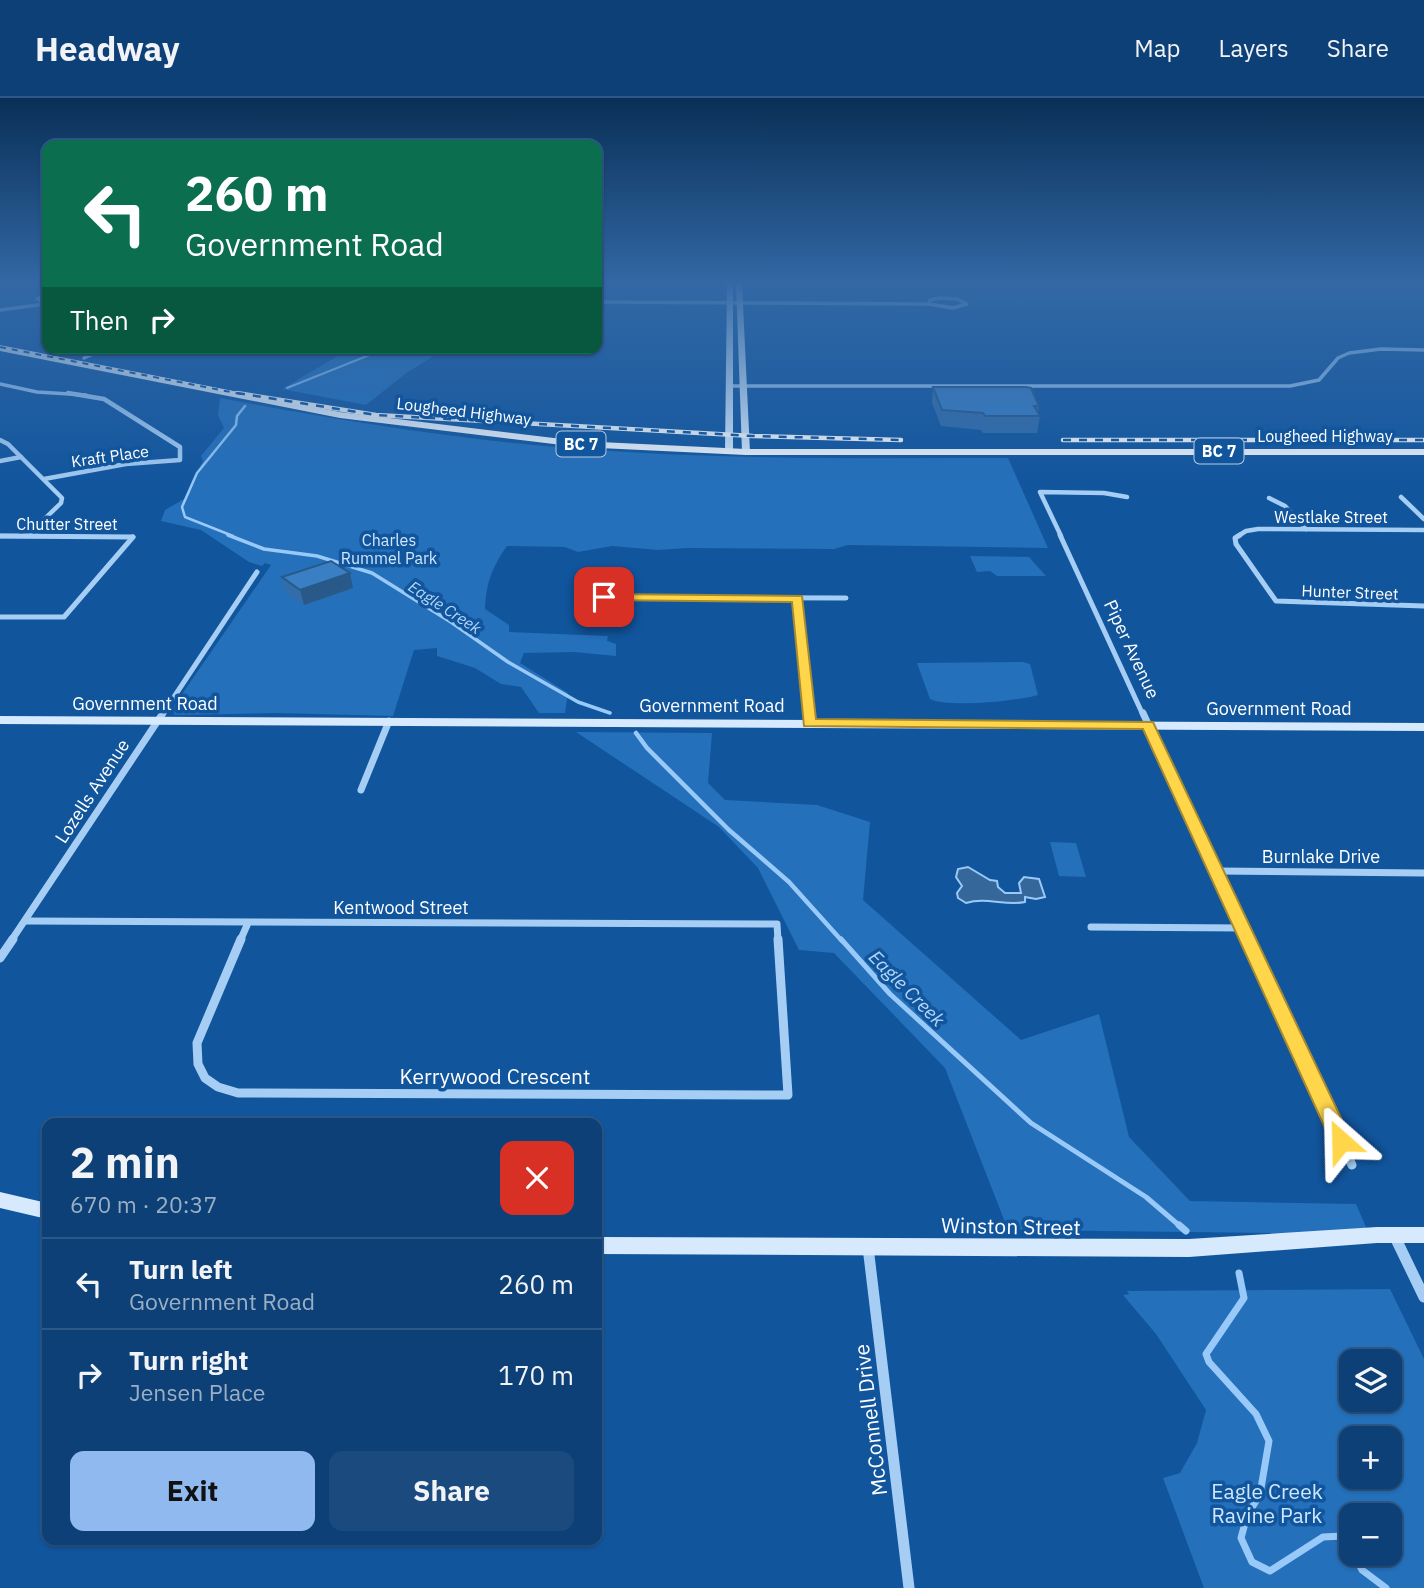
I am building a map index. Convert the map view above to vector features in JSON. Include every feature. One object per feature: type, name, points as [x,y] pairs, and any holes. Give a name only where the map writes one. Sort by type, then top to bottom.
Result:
[{"type":"main road","name":"Lougheed Highway","points":[[23,353],[340,415],[579,444],[729,449],[746,446],[1009,448],[1015,451]]},
{"type":"main road","name":"Lougheed Highway","points":[[64,354],[343,410],[458,427],[575,439],[729,449]]},
{"type":"main road","name":"Lougheed Highway","points":[[746,446],[1010,453],[1424,452]]},
{"type":"street","points":[[729,449],[730,353]]},
{"type":"street","points":[[742,353],[746,446]]},
{"type":"street","points":[[730,386],[1290,386],[1317,381],[1324,377],[1337,358],[1357,353]]},
{"type":"street","points":[[85,358],[95,354]]},
{"type":"street","name":"Kraft Place","points":[[0,384],[37,392],[81,394],[104,399],[180,447],[182,453],[180,460],[126,464],[44,479]]},
{"type":"street","points":[[0,440],[8,444],[62,498],[61,503],[27,536]]},
{"type":"street","points":[[0,461],[21,457]]},
{"type":"street","name":"Piper Avenue","points":[[1127,497],[1104,493],[1040,492],[1352,1165]]},
{"type":"street","points":[[1401,497],[1424,519]]},
{"type":"street","points":[[1269,498],[1285,506],[1306,529]]},
{"type":"street","name":"Westlake Street","points":[[1276,601],[1236,544],[1235,538],[1239,534],[1258,530],[1424,530]]},
{"type":"street","name":"Chutter Street","points":[[0,536],[133,537],[64,617],[0,617]]},
{"type":"street","name":"Lozells Avenue","points":[[0,958],[257,572]]},
{"type":"street","points":[[584,593],[604,597],[846,598]]},
{"type":"street","points":[[797,598],[809,723]]},
{"type":"street","name":"Hunter Street","points":[[1276,601],[1424,606]]},
{"type":"street","name":"Government Road","points":[[0,720],[1424,727]]},
{"type":"street","points":[[361,790],[389,721]]},
{"type":"street","name":"Burnlake Drive","points":[[1217,872],[1424,873]]},
{"type":"street","name":"Kentwood Street","points":[[25,921],[777,924]]},
{"type":"street","name":"Kerrywood Crescent","points":[[248,923],[197,1043],[196,1063],[202,1077],[218,1088],[238,1093],[788,1095],[777,924]]},
{"type":"street","points":[[1091,927],[1242,928]]},
{"type":"street","points":[[0,1200],[42,1210]]},
{"type":"street","points":[[1394,1235],[1424,1297]]},
{"type":"street","name":"Winston Street","points":[[602,1246],[1189,1248],[1424,1235]]},
{"type":"street","name":"McConnell Drive","points":[[868,1247],[909,1588]]},
{"type":"green space","points":[[437,354],[405,374],[366,405],[282,389],[338,356]]},
{"type":"green space","name":"Charles Rummel Park","points":[[220,398],[398,428],[580,449],[740,457],[1008,458],[1048,548],[848,545],[834,549],[658,550],[612,546],[578,552],[565,547],[507,546],[491,576],[485,609],[509,625],[509,632],[608,636],[607,641],[616,644],[616,656],[574,652],[524,653],[520,663],[568,693],[565,713],[539,713],[521,687],[501,684],[475,668],[437,656],[437,648],[414,650],[393,716],[275,713],[175,715],[171,710],[271,565],[265,563],[262,566],[249,562],[201,530],[161,521],[165,510],[184,499],[203,461],[201,456],[224,428],[218,415]]},
{"type":"green space","points":[[970,556],[1029,557],[1046,576],[997,576],[990,571],[977,572]]},
{"type":"green space","points":[[917,663],[1030,664],[1038,695],[967,703],[930,699]]},
{"type":"green space","points":[[576,732],[712,733],[708,783],[725,800],[817,805],[870,822],[863,900],[1021,1040],[1099,1014],[1129,1137],[1190,1201],[1356,1204],[1369,1234],[1008,1230],[945,1068],[834,953],[799,950],[758,868],[719,827]]},
{"type":"green space","points":[[1050,842],[1076,843],[1086,877],[1059,876]]},
{"type":"green space","name":"Eagle Creek Ravine Park","points":[[1390,1289],[1424,1359],[1424,1588],[1204,1588],[1163,1478],[1180,1473],[1197,1443],[1206,1410],[1156,1334],[1123,1295],[1129,1294],[1127,1291]]},
{"type":"shaded area","points":[[968,867],[990,880],[997,881],[998,887],[1005,893],[1021,893],[1019,883],[1024,877],[1039,879],[1045,897],[1025,897],[1025,902],[1018,903],[966,903],[958,898],[957,893],[962,886],[956,877],[958,869]]},
{"type":"building","points":[[933,387],[1031,388],[1039,406],[1034,406],[1040,416],[985,416],[983,413],[942,410]]},
{"type":"building","points":[[331,561],[350,573],[300,590],[282,577]]},
{"type":"waterway","name":"Eagle Creek","points":[[287,388],[372,354]]},
{"type":"waterway","name":"Eagle Creek","points":[[233,536],[185,517],[182,507],[197,473],[236,425],[237,416],[245,406]]},
{"type":"waterway","name":"Eagle Creek","points":[[228,535],[264,549],[317,556],[372,573],[451,622],[508,662],[578,702],[610,713]]},
{"type":"waterway","name":"Eagle Creek","points":[[636,733],[647,748],[729,830],[789,882],[842,941]]},
{"type":"waterway","name":"Eagle Creek","points":[[841,939],[890,994],[1031,1123],[1146,1197],[1181,1227]]},
{"type":"waterway","name":"Eagle Creek","points":[[1179,1225],[1186,1231]]},
{"type":"waterway","name":"Eagle Creek","points":[[1239,1273],[1244,1298],[1206,1354],[1209,1362],[1256,1414],[1269,1441],[1260,1494],[1247,1516],[1241,1538],[1252,1562],[1270,1571],[1323,1537],[1339,1536]]},
{"type":"waterway","name":"Eagle Creek","points":[[1360,1566],[1386,1588]]},
{"type":"railway","points":[[28,353],[246,395]]},
{"type":"railway","points":[[237,393],[376,415],[753,436],[901,440]]},
{"type":"railway","points":[[1063,440],[1424,440]]},
{"type":"route","points":[[604,597],[797,598],[809,723],[1148,725],[1341,1141]]}]
